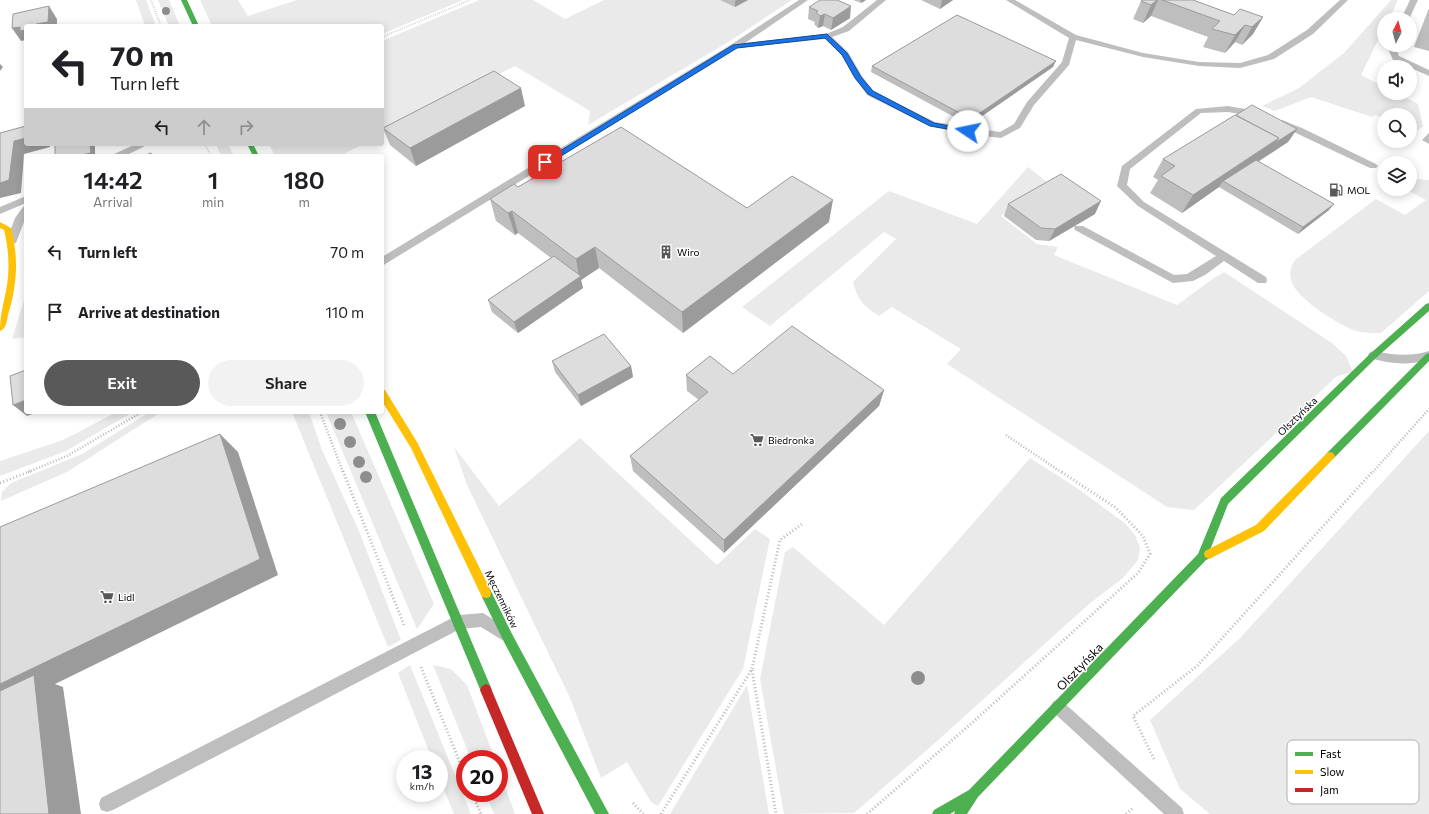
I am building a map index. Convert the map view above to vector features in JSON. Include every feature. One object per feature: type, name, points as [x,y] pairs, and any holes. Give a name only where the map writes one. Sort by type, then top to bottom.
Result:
[{"type":"main road","points":[[184,0],[195,24]]},
{"type":"main road","points":[[0,225],[7,228],[12,240],[13,262],[7,308],[0,328]]},
{"type":"main road","name":"Olsztyńska","points":[[1202,557],[1224,501],[1374,355],[1429,306]]},
{"type":"main road","name":"Olsztyńska","points":[[960,814],[974,793],[1202,557],[1260,528],[1429,355]]},
{"type":"main road","name":"Męczenników","points":[[384,396],[414,445],[508,638],[598,808],[603,814]]},
{"type":"main road","points":[[371,414],[538,814]]},
{"type":"main road","name":"Olsztyńska","points":[[938,814],[974,793]]},
{"type":"lane","points":[[384,261],[736,46],[804,0]]},
{"type":"lane","points":[[736,46],[827,36],[846,29],[882,0]]},
{"type":"lane","points":[[1010,0],[1073,37],[1143,55],[1199,64],[1240,66],[1271,57],[1297,41],[1310,32],[1344,0]]},
{"type":"lane","points":[[1408,12],[1414,0]]},
{"type":"lane","points":[[827,36],[845,54],[858,78],[870,93],[932,124],[968,131],[1001,135],[1017,126],[1030,104],[1066,63],[1073,37]]},
{"type":"lane","points":[[1393,52],[1396,58],[1429,74]]},
{"type":"lane","points":[[1262,280],[1141,204],[1122,186],[1124,168],[1199,111],[1228,109],[1270,119],[1299,130],[1373,166]]},
{"type":"lane","points":[[122,154],[140,146]]},
{"type":"lane","points":[[0,211],[24,200]]},
{"type":"lane","points":[[12,240],[20,218],[24,212]]},
{"type":"lane","points":[[1078,228],[1173,279],[1190,278],[1224,256]]},
{"type":"lane","points":[[1374,355],[1386,358],[1412,360],[1429,355]]},
{"type":"lane","points":[[107,804],[459,622],[483,620],[508,638]]},
{"type":"lane","points":[[1058,707],[1176,814]]},
{"type":"path","points":[[151,0],[160,24]]},
{"type":"path","points":[[384,36],[470,0]]},
{"type":"path","points":[[1126,814],[1148,790],[1158,768],[1133,716],[1197,666],[1429,408]]},
{"type":"path","points":[[0,483],[67,456],[139,414]]},
{"type":"path","points":[[321,414],[456,753]]},
{"type":"path","points":[[867,814],[1138,573],[1150,554],[1143,536],[1116,508],[1006,435]]},
{"type":"path","points":[[660,814],[752,669],[780,540],[802,524]]},
{"type":"path","points":[[752,669],[776,814]]},
{"type":"path","points":[[476,802],[481,814]]},
{"type":"shaded area","points":[[136,0],[146,0],[155,24],[144,24]]},
{"type":"shaded area","points":[[158,0],[169,0],[179,24],[168,24]]},
{"type":"shaded area","points":[[200,0],[238,0],[248,16],[297,0],[463,0],[384,33],[384,24],[211,24]]},
{"type":"shaded area","points":[[479,0],[533,0],[565,19],[604,0],[792,0],[730,41],[588,125],[590,111],[515,66],[384,133],[384,40]]},
{"type":"shaded area","points":[[1391,0],[1398,0],[1392,12],[1380,12]]},
{"type":"shaded area","points":[[1377,16],[1377,42],[1361,75],[1377,83],[1377,100],[1410,100],[1418,104],[1423,126],[1417,131],[1417,108],[1377,108],[1377,116],[1372,117],[1311,97],[1275,111],[1262,106],[1299,88],[1344,53]]},
{"type":"shaded area","points":[[217,146],[229,146],[233,154],[220,154]]},
{"type":"shaded area","points":[[270,146],[359,146],[344,154],[274,154]]},
{"type":"shaded area","points":[[1028,167],[1051,185],[1001,216],[1037,244],[1058,247],[1054,255],[1177,305],[1224,272],[1332,343],[1346,356],[1353,372],[1337,376],[1194,510],[1167,507],[947,364],[961,349],[892,307],[879,316],[869,309],[859,298],[853,282],[896,239],[884,232],[770,326],[742,307],[889,191],[977,224]]},
{"type":"shaded area","points":[[1417,179],[1429,180],[1429,291],[1381,333],[1356,331],[1339,323],[1309,303],[1295,287],[1291,280],[1290,274],[1295,260],[1376,199],[1405,215],[1426,200],[1417,195]]},
{"type":"shaded area","points":[[24,300],[24,337],[12,339]]},
{"type":"shaded area","points":[[113,414],[130,414],[66,451],[0,476],[0,461],[63,440]]},
{"type":"shaded area","points":[[147,414],[158,414],[67,472],[1,501],[2,492],[11,483],[82,454]]},
{"type":"shaded area","points":[[293,414],[310,414],[322,450],[359,531],[401,640],[388,647]]},
{"type":"shaded area","points":[[327,414],[352,414],[434,604],[417,629]]},
{"type":"shaded area","points":[[1429,431],[1429,814],[1210,814],[1180,789],[1150,720],[1240,638]]},
{"type":"shaded area","points":[[580,438],[717,565],[755,529],[770,539],[743,669],[658,806],[651,802],[627,762],[601,778],[570,698],[467,485],[454,447],[499,506]]},
{"type":"shaded area","points":[[1030,458],[1077,488],[1126,524],[1135,535],[1140,548],[1138,560],[1123,578],[1089,604],[936,742],[854,813],[784,814],[760,679],[785,552],[793,547],[884,625]]},
{"type":"shaded area","points":[[410,665],[445,750],[428,750],[398,673]]},
{"type":"shaded area","points":[[433,665],[451,669],[467,685],[492,750],[467,750]]},
{"type":"shaded area","points":[[747,685],[769,814],[670,814]]},
{"type":"shaded area","points":[[448,758],[456,777],[456,802],[466,802],[471,814],[454,814],[448,800]]},
{"type":"shaded area","points":[[508,795],[515,814],[494,814],[489,802],[508,802]]},
{"type":"building","points":[[820,0],[837,0],[851,6],[833,18],[825,14],[820,16],[816,12],[818,11],[809,7]]},
{"type":"building","points":[[1157,0],[1151,5],[1141,1]]},
{"type":"building","points":[[1162,0],[1193,0],[1234,15],[1240,9],[1263,17],[1252,27],[1245,25],[1235,35],[1212,29],[1220,21]]},
{"type":"building","points":[[49,6],[48,22],[24,24],[24,30],[20,31],[20,27],[12,28],[13,14]]},
{"type":"building","points":[[957,15],[1056,61],[971,119],[872,66]]},
{"type":"building","points":[[494,71],[521,88],[410,148],[384,127]]},
{"type":"building","points":[[1252,105],[1297,129],[1275,143],[1279,138],[1236,115]]},
{"type":"building","points":[[1235,115],[1279,138],[1193,195],[1161,176],[1175,166],[1163,159]]},
{"type":"building","points":[[24,127],[24,138],[14,141],[9,180],[0,183],[0,133]]},
{"type":"building","name":"Wiro","points":[[621,127],[747,208],[792,176],[833,200],[682,312],[595,247],[576,259],[512,211],[508,213],[490,199],[514,184],[518,187]]},
{"type":"building","points":[[55,146],[90,146],[91,153],[55,154]]},
{"type":"building","points":[[1256,160],[1334,204],[1303,227],[1223,181]]},
{"type":"building","points":[[1061,174],[1101,201],[1055,229],[1041,228],[1008,204]]},
{"type":"building","points":[[554,256],[581,276],[514,322],[488,300]]},
{"type":"building","name":"Biedronka","points":[[792,326],[884,390],[724,540],[630,456],[708,392],[686,375],[710,356],[733,374]]},
{"type":"building","points":[[604,334],[631,366],[578,395],[552,361]]},
{"type":"building","points":[[24,371],[24,401],[13,405],[10,376]]},
{"type":"building","points":[[220,434],[260,559],[0,684],[0,527]]},
{"type":"building","points":[[34,675],[49,814],[0,814],[0,691]]},
{"type":"traffic: fast","points":[[184,0],[195,24]]},
{"type":"traffic: fast","points":[[251,146],[255,154]]},
{"type":"traffic: fast","points":[[1202,557],[1224,501],[1374,355],[1429,306]]},
{"type":"traffic: fast","points":[[1330,456],[1429,356]]},
{"type":"traffic: fast","points":[[371,414],[486,690]]},
{"type":"traffic: fast","points":[[960,814],[974,793],[1202,557],[1209,554]]},
{"type":"traffic: fast","points":[[486,593],[508,638],[598,808],[603,814]]},
{"type":"traffic: fast","points":[[938,814],[971,795]]},
{"type":"traffic: slow","points":[[0,225],[7,228],[13,266],[10,291],[0,328]]},
{"type":"traffic: slow","points":[[384,396],[414,445],[486,593]]},
{"type":"traffic: slow","points":[[1209,554],[1260,528],[1330,456]]},
{"type":"traffic: jam","points":[[486,690],[538,814]]},
{"type":"place","name":"MOL","points":[[1336,190]]},
{"type":"place","name":"Wiro","points":[[666,252]]},
{"type":"place","name":"Biedronka","points":[[757,440]]},
{"type":"place","name":"Lidl","points":[[107,597]]},
{"type":"route","points":[[545,162],[736,46],[827,36],[845,54],[858,78],[870,93],[932,124],[968,131]]}]
